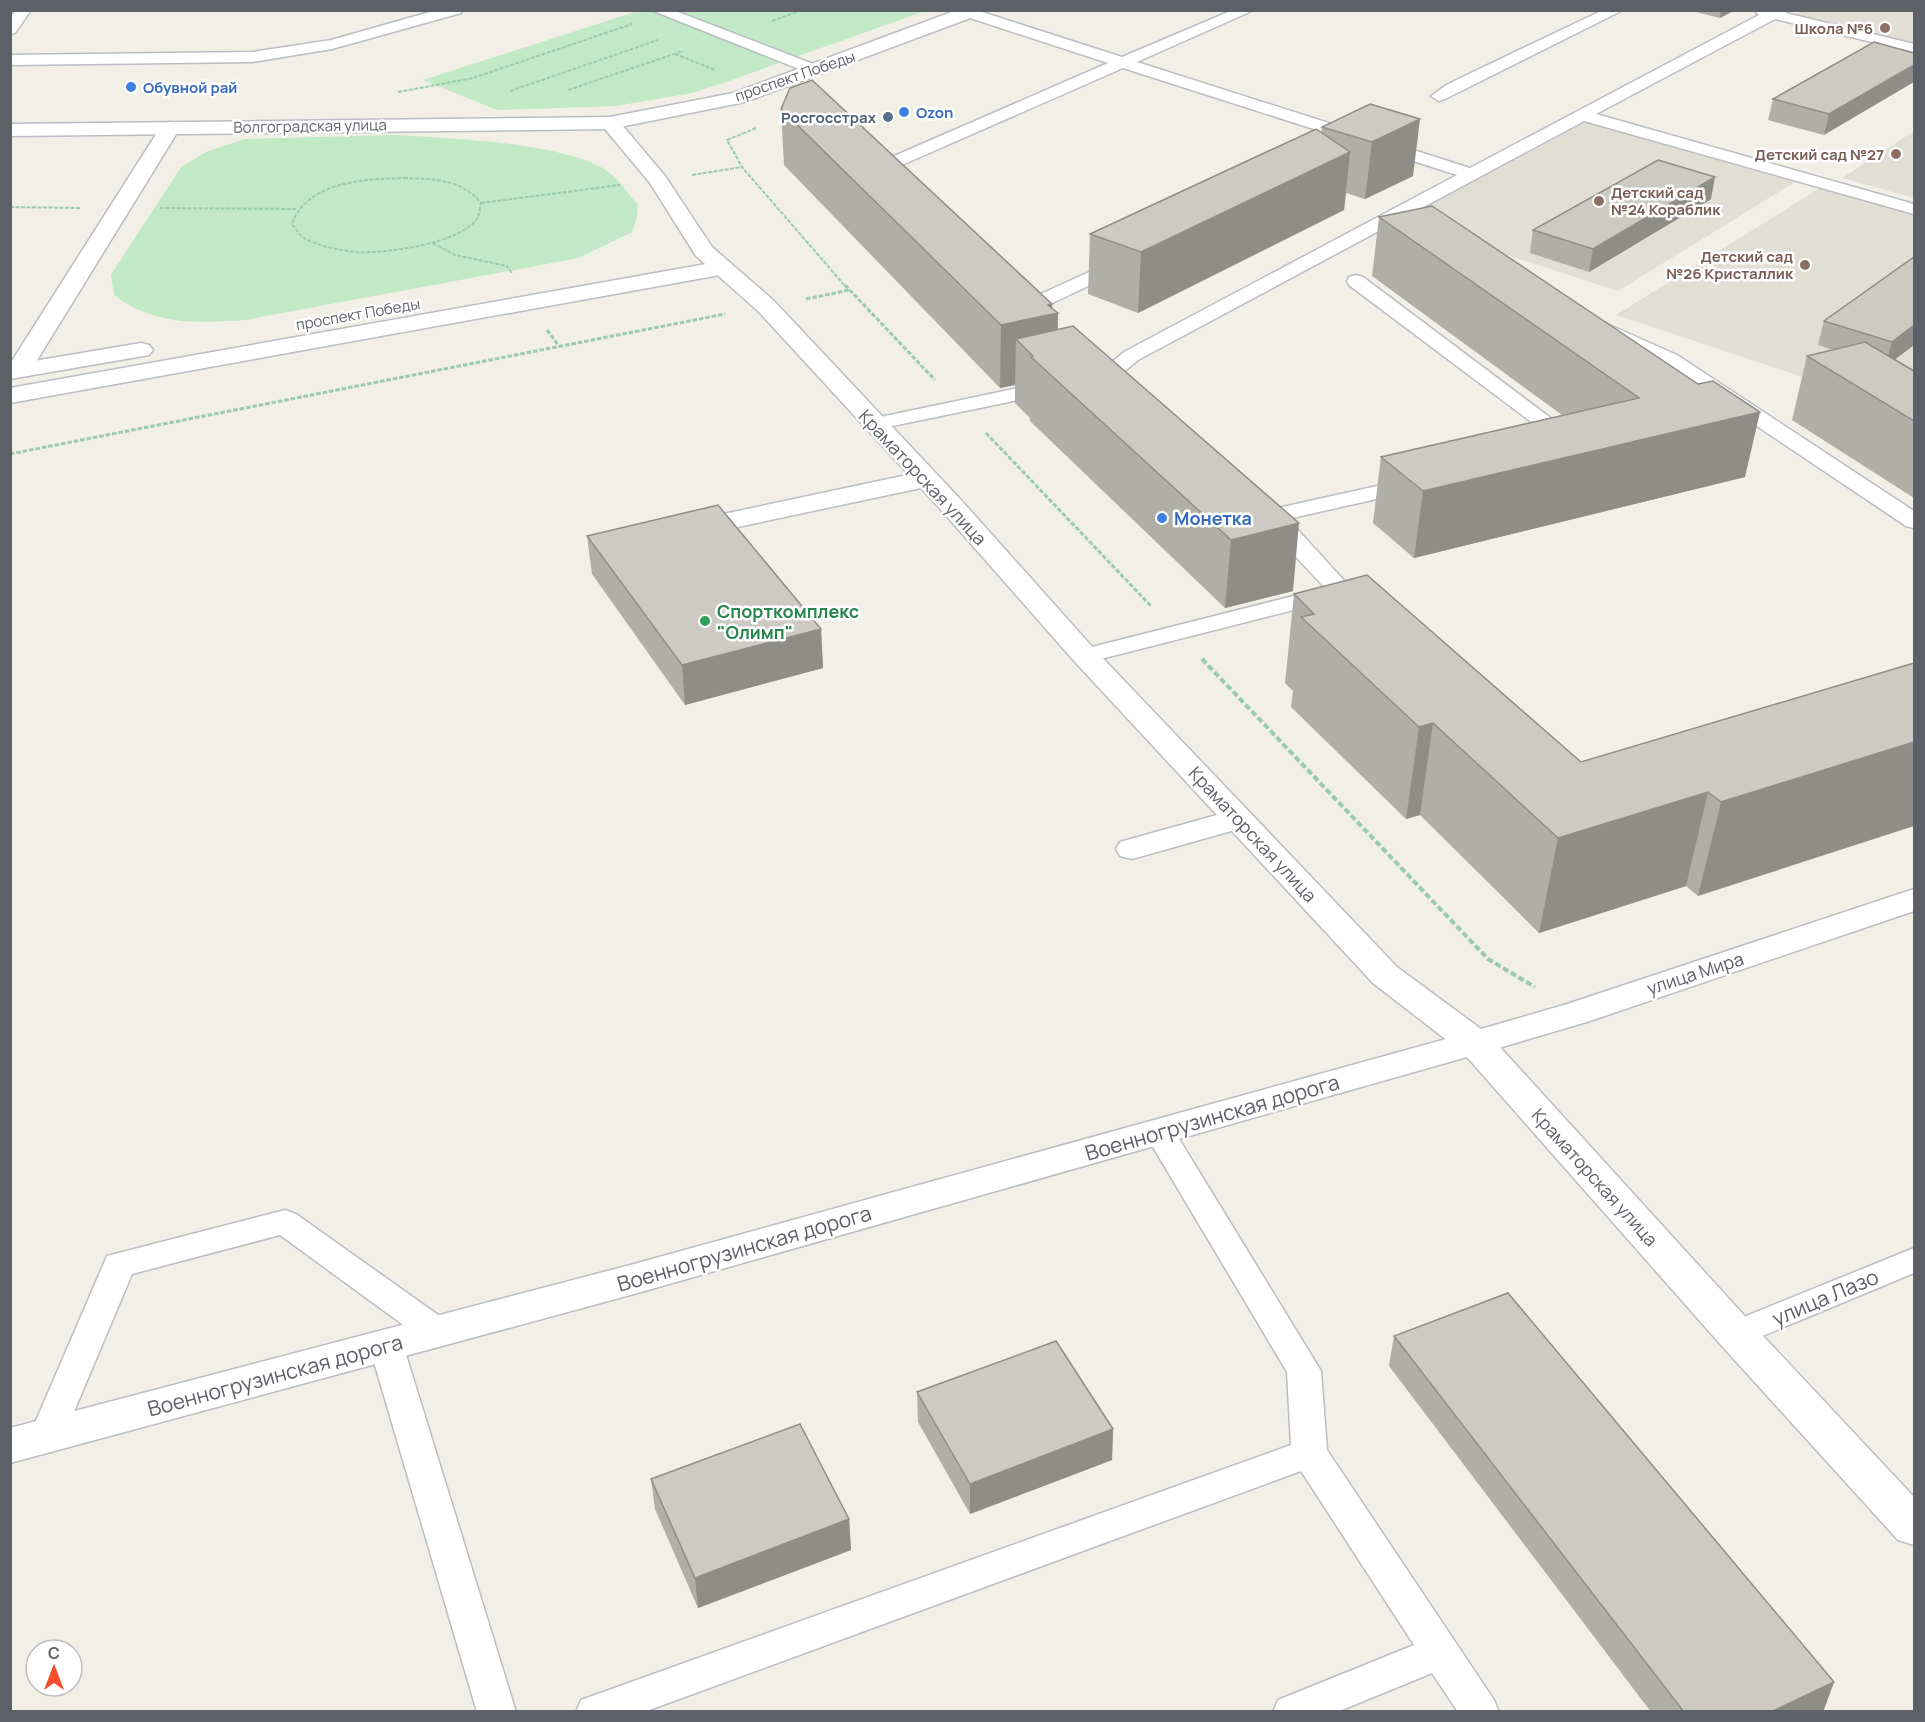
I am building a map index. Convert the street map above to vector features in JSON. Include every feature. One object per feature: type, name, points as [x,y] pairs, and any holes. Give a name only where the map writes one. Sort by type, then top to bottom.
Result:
[{"type":"street","name":"проспект Победы","points":[[610,123],[738,98],[972,12]]},
{"type":"street","name":"Волгоградская улица","points":[[10,130],[167,132],[610,123]]},
{"type":"street","name":"Краматорская улица","points":[[610,123],[658,180],[713,259],[766,306],[1085,656],[1385,975],[1475,1043],[1736,1334],[1914,1527]]},
{"type":"street","points":[[10,139],[167,132]]},
{"type":"street","points":[[167,132],[15,371],[22,394],[713,259]]},
{"type":"street","name":"проспект Победы","points":[[15,371],[523,286],[713,259]]},
{"type":"street","points":[[733,520],[926,479]]},
{"type":"street","points":[[1132,849],[1238,819]]},
{"type":"street","name":"улица Мира","points":[[1475,1043],[1576,1012],[1914,900]]},
{"type":"street","name":"Военногрузинская дорога","points":[[29,1442],[634,1279],[1475,1043]]},
{"type":"lane","points":[[10,30],[24,10]]},
{"type":"lane","points":[[10,60],[252,57],[332,44],[456,10]]},
{"type":"lane","points":[[923,197],[891,164],[1247,10]]},
{"type":"lane","points":[[1439,96],[1616,10]]},
{"type":"lane","points":[[661,12],[815,70]]},
{"type":"lane","points":[[972,12],[1470,174]]},
{"type":"lane","points":[[873,424],[1009,396],[1113,371],[1131,356],[1771,12],[1914,48]]},
{"type":"lane","points":[[1580,115],[1914,209]]},
{"type":"lane","points":[[1353,153],[1375,143]]},
{"type":"lane","points":[[1380,221],[1405,234]]},
{"type":"lane","points":[[1028,307],[1137,256]]},
{"type":"lane","points":[[1356,281],[1575,446],[1551,451]]},
{"type":"lane","points":[[1012,290],[1042,321]]},
{"type":"lane","points":[[1589,322],[1671,359],[1914,521]]},
{"type":"lane","points":[[1092,361],[1113,371],[1130,386]]},
{"type":"lane","points":[[1273,516],[1436,478]]},
{"type":"lane","points":[[1085,656],[1350,598],[1273,516],[1240,486]]},
{"type":"lane","points":[[1159,1132],[1304,1371],[1309,1453],[1480,1712]]},
{"type":"lane","points":[[29,1442],[119,1265],[285,1222],[436,1331]]},
{"type":"lane","name":"улица Лазо","points":[[1736,1334],[1914,1260]]},
{"type":"lane","points":[[386,1345],[497,1712]]},
{"type":"lane","points":[[594,1712],[1309,1453]]},
{"type":"lane","points":[[1292,1712],[1440,1652]]},
{"type":"path","points":[[559,94],[802,10]]},
{"type":"path","points":[[391,93],[473,78],[661,12]]},
{"type":"path","points":[[519,94],[509,91],[700,26]]},
{"type":"path","points":[[10,454],[849,290],[742,167],[727,141],[757,127]]},
{"type":"path","points":[[481,203],[742,167]]},
{"type":"path","points":[[414,177],[446,181],[469,190],[481,203],[478,217],[462,231],[433,243],[397,250],[359,252],[326,247],[302,237],[292,224],[297,209],[315,195],[344,185],[378,178],[414,177]]},
{"type":"shaded area","name":"Школа №6","points":[[1803,10],[1914,11],[1914,43],[1796,14]]},
{"type":"shaded area","name":"Детский сад №24 Кораблик","points":[[1584,122],[1795,182],[1618,291],[1399,220]]},
{"type":"shaded area","name":"Детский сад №27","points":[[1914,131],[1914,198],[1842,178]]},
{"type":"shaded area","name":"Детский сад №26 Кристаллик","points":[[1820,188],[1914,215],[1914,368],[1872,400],[1616,315]]},
{"type":"green space","points":[[638,11],[925,11],[692,93],[616,106],[497,110],[423,80]]},
{"type":"green space","points":[[394,135],[475,140],[539,148],[593,163],[615,177],[638,205],[632,232],[579,258],[245,320],[193,322],[176,320],[145,312],[114,295],[111,275],[181,167],[206,152],[245,139]]},
{"type":"building","points":[[1874,42],[1914,53],[1914,65],[1829,114],[1773,99]]},
{"type":"building","points":[[812,80],[1052,304],[1048,305],[1058,313],[1001,325],[781,109],[790,88]]},
{"type":"building","points":[[1370,104],[1420,119],[1372,142],[1322,127]]},
{"type":"building","points":[[1316,129],[1350,152],[1141,252],[1090,234]]},
{"type":"building","points":[[1658,160],[1715,177],[1593,249],[1533,230]]},
{"type":"building","points":[[1432,206],[1698,384],[1713,381],[1760,412],[1423,491],[1381,457],[1639,398],[1379,217]]},
{"type":"building","points":[[1914,257],[1914,325],[1892,342],[1824,321]]},
{"type":"building","points":[[1073,326],[1299,523],[1231,540],[1031,357],[1033,356],[1016,339]]},
{"type":"building","points":[[1865,342],[1914,371],[1914,421],[1807,356]]},
{"type":"building","name":"Спорткомплекс \"Олимп\"","points":[[718,505],[821,629],[682,665],[587,536]]},
{"type":"building","points":[[1367,575],[1581,762],[1914,663],[1914,742],[1721,802],[1708,792],[1558,838],[1433,723],[1419,727],[1301,617],[1314,614],[1294,594]]},
{"type":"building","points":[[1508,1293],[1834,1682],[1771,1712],[1684,1712],[1394,1336]]},
{"type":"building","points":[[1056,1341],[1113,1429],[970,1484],[917,1392]]},
{"type":"building","points":[[800,1424],[849,1519],[695,1578],[651,1479]]},
{"type":"place","name":"Школа №6","points":[[1885,28]]},
{"type":"place","name":"Обувной рай","points":[[131,87]]},
{"type":"place","name":"Ozon","points":[[904,112]]},
{"type":"place","name":"Росгосстрах","points":[[888,117]]},
{"type":"place","name":"Детский сад №27","points":[[1896,154]]},
{"type":"place","name":"Детский сад №24 Кораблик","points":[[1599,201]]},
{"type":"place","name":"Детский сад №26 Кристаллик","points":[[1805,265]]},
{"type":"place","name":"Монетка","points":[[1162,518]]},
{"type":"place","name":"Спорткомплекс \"Олимп\"","points":[[705,621]]}]
